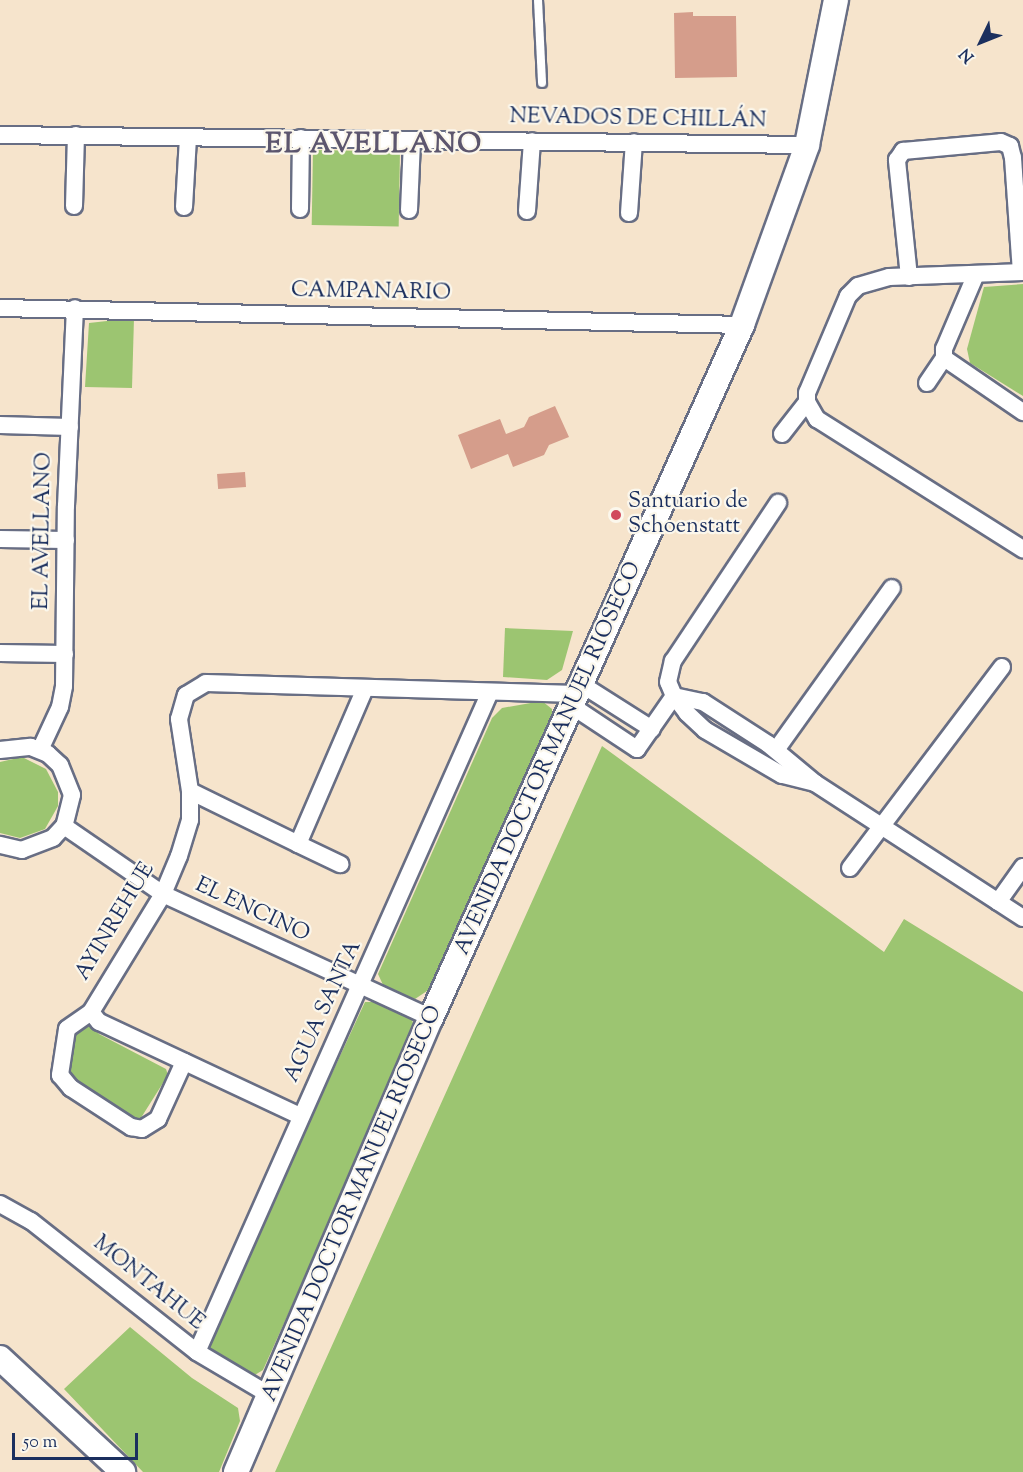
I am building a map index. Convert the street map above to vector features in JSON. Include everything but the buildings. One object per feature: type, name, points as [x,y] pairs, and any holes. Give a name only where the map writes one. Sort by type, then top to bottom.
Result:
[{"type":"street","name":"AVENIDA DOCTOR MANUEL RIOSECO","points":[[236,1472],[271,1396],[432,1018],[742,325],[807,145],[837,0]]},
{"type":"street","name":"NEVADOS DE CHILLÁN","points":[[0,135],[807,145]]},
{"type":"street","points":[[74,206],[76,135]]},
{"type":"street","points":[[184,207],[188,137]]},
{"type":"street","points":[[300,208],[301,138]]},
{"type":"street","points":[[409,210],[412,140]]},
{"type":"street","points":[[527,211],[532,141]]},
{"type":"street","points":[[629,213],[634,142]]},
{"type":"street","points":[[909,277],[897,160],[903,151],[1001,142],[1010,146],[1013,158],[1022,272],[909,277],[873,280],[858,285],[848,296],[807,393],[807,402],[817,419],[1023,549]]},
{"type":"street","points":[[927,383],[944,358],[944,349],[976,274]]},
{"type":"street","name":"CAMPANARIO","points":[[0,308],[742,325]]},
{"type":"street","name":"EL AVELLANO","points":[[40,750],[60,707],[64,654],[75,308]]},
{"type":"street","points":[[944,358],[1023,412]]},
{"type":"street","points":[[782,434],[807,402]]},
{"type":"street","points":[[0,425],[70,427]]},
{"type":"street","points":[[778,503],[673,661],[668,682],[674,696],[705,730],[782,775],[815,783]]},
{"type":"street","points":[[0,539],[66,540]]},
{"type":"street","points":[[776,750],[892,588]]},
{"type":"street","points":[[0,653],[64,654]]},
{"type":"street","points":[[850,868],[1002,667]]},
{"type":"street","name":"AYINREHUE","points":[[300,1116],[99,1022],[91,1012],[163,894],[190,820],[190,791],[179,710],[186,694],[198,685],[577,695]]},
{"type":"street","points":[[298,844],[364,690]]},
{"type":"street","name":"AGUA SANTA","points":[[197,1352],[490,692]]},
{"type":"street","points":[[577,695],[638,749],[674,696]]},
{"type":"street","points":[[577,695],[652,729]]},
{"type":"street","points":[[674,696],[703,702],[776,750],[815,783],[1023,918]]},
{"type":"street","points":[[0,750],[14,746],[40,750],[60,765],[69,779],[72,795],[64,826],[38,846],[22,850],[0,845]]},
{"type":"street","points":[[190,791],[340,864]]},
{"type":"street","name":"EL ENCINO","points":[[64,826],[163,894],[432,1018]]},
{"type":"street","points":[[998,902],[1023,867]]},
{"type":"street","points":[[91,1012],[67,1029],[60,1075],[71,1088],[132,1127],[142,1129],[158,1119],[184,1062]]},
{"type":"street","name":"MONTAHUE","points":[[0,1204],[31,1221],[197,1352],[271,1396]]},
{"type":"street","points":[[0,1358],[123,1472]]},
{"type":"lane","points":[[538,0],[542,83]]},
{"type":"green space","points":[[313,150],[400,152],[399,227],[312,225]]},
{"type":"green space","points":[[1023,284],[1023,396],[970,363],[967,349],[984,287]]},
{"type":"green space","points":[[134,318],[132,388],[85,387],[89,323]]},
{"type":"green space","points":[[505,628],[573,631],[562,670],[547,680],[503,677]]},
{"type":"green space","points":[[542,701],[552,709],[552,716],[430,989],[415,999],[384,987],[378,974],[492,718],[502,708]]},
{"type":"green space","points":[[602,746],[884,952],[904,919],[1023,992],[1023,1472],[275,1472]]},
{"type":"green space","points":[[22,757],[46,769],[58,792],[58,806],[45,829],[20,838],[0,833],[0,762]]},
{"type":"green space","points":[[365,1002],[375,1002],[412,1019],[415,1032],[263,1370],[253,1376],[208,1350],[208,1341]]},
{"type":"green space","points":[[87,1018],[99,1034],[166,1069],[168,1075],[139,1121],[73,1083],[67,1069],[70,1038]]},
{"type":"green space","points":[[130,1327],[192,1378],[238,1408],[240,1421],[219,1472],[143,1472],[64,1389]]},
{"type":"place","name":"Santuario de Schoenstatt","points":[[616,515]]},
{"type":"district","name":"EL AVELLANO","points":[[374,145]]}]
